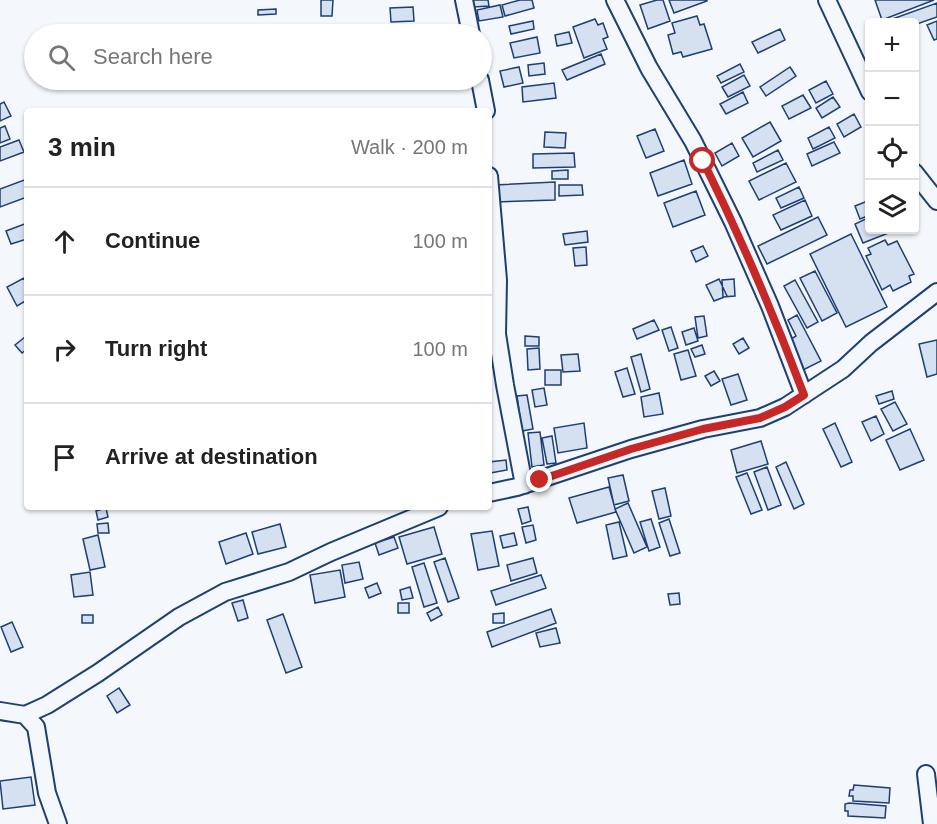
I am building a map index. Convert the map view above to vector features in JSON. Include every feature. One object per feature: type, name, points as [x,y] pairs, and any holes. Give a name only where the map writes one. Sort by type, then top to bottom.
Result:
[{"type":"street","points":[[464,0],[469,24]]},
{"type":"street","points":[[615,0],[649,68],[693,141],[734,222],[770,306],[804,395]]},
{"type":"street","points":[[827,0],[865,81]]},
{"type":"street","points":[[482,90],[485,108]]},
{"type":"street","points":[[919,177],[937,201]]},
{"type":"street","points":[[492,211],[498,280],[497,334],[524,485]]},
{"type":"street","points":[[492,492],[524,485],[631,449],[703,429],[760,418],[785,407],[843,369],[871,343],[937,292]]},
{"type":"street","points":[[0,711],[25,715],[47,705],[98,674],[179,617],[225,592],[290,572],[431,510]]},
{"type":"street","points":[[25,715],[36,727],[47,793],[58,824]]},
{"type":"street","points":[[926,774],[932,824]]},
{"type":"building","points":[[321,0],[333,0],[332,16],[321,16]]},
{"type":"building","points":[[472,0],[488,0],[489,6],[473,7]]},
{"type":"building","points":[[520,0],[532,0],[534,8],[505,16],[502,5]]},
{"type":"building","points":[[663,0],[670,21],[648,29],[640,5]]},
{"type":"building","points":[[669,0],[707,0],[707,1],[674,13]]},
{"type":"building","points":[[875,0],[934,0],[887,18],[881,18]]},
{"type":"building","points":[[937,3],[937,17],[919,23],[919,18],[895,18]]},
{"type":"building","points":[[500,5],[503,17],[479,21],[477,10]]},
{"type":"building","points":[[413,7],[414,21],[391,22],[390,8]]},
{"type":"building","points":[[276,9],[276,14],[258,15],[258,10]]},
{"type":"building","points":[[697,16],[700,25],[704,24],[712,49],[683,57],[681,52],[673,54],[668,35],[675,33],[672,23]]},
{"type":"building","points":[[595,19],[598,25],[603,23],[608,37],[603,39],[607,49],[584,58],[573,27]]},
{"type":"building","points":[[533,21],[534,29],[511,34],[509,26]]},
{"type":"building","points":[[937,21],[937,39],[934,40],[927,25]]},
{"type":"building","points":[[780,29],[785,40],[758,53],[752,42]]},
{"type":"building","points":[[569,32],[572,43],[557,46],[555,35]]},
{"type":"building","points":[[537,37],[540,53],[514,58],[510,43]]},
{"type":"building","points":[[601,54],[605,64],[567,80],[562,70]]},
{"type":"building","points":[[544,63],[545,74],[529,76],[528,65]]},
{"type":"building","points":[[740,64],[744,72],[721,83],[717,76]]},
{"type":"building","points":[[519,67],[523,83],[504,87],[500,71]]},
{"type":"building","points":[[790,67],[796,76],[766,96],[760,87]]},
{"type":"building","points":[[744,75],[750,86],[728,97],[722,87]]},
{"type":"building","points":[[826,81],[833,94],[816,103],[809,90]]},
{"type":"building","points":[[554,83],[556,98],[523,102],[522,87]]},
{"type":"building","points":[[743,92],[748,103],[726,114],[720,104]]},
{"type":"building","points":[[803,95],[811,108],[789,119],[782,106]]},
{"type":"building","points":[[833,97],[840,107],[822,118],[816,108]]},
{"type":"building","points":[[4,102],[11,116],[0,121],[0,104]]},
{"type":"building","points":[[854,114],[861,127],[844,137],[837,124]]},
{"type":"building","points":[[770,122],[781,141],[753,157],[742,138]]},
{"type":"building","points":[[5,126],[10,139],[0,143],[0,128]]},
{"type":"building","points":[[829,127],[835,138],[813,149],[808,138]]},
{"type":"building","points":[[655,129],[664,151],[646,158],[637,136]]},
{"type":"building","points":[[545,132],[566,133],[565,148],[544,147]]},
{"type":"building","points":[[19,140],[24,152],[0,161],[0,147]]},
{"type":"building","points":[[834,142],[840,153],[812,166],[807,154]]},
{"type":"building","points":[[732,143],[739,156],[722,166],[715,153]]},
{"type":"building","points":[[778,150],[783,160],[757,172],[753,163]]},
{"type":"building","points":[[574,153],[575,167],[533,168],[533,154]]},
{"type":"building","points":[[684,160],[692,184],[658,196],[650,173]]},
{"type":"building","points":[[786,163],[796,182],[759,200],[749,181]]},
{"type":"building","points":[[568,170],[568,179],[552,179],[552,171]]},
{"type":"building","points":[[24,180],[24,198],[0,207],[0,189]]},
{"type":"building","points":[[555,182],[555,200],[496,202],[495,185]]},
{"type":"building","points":[[559,185],[582,185],[583,195],[559,196]]},
{"type":"building","points":[[799,187],[804,198],[781,208],[776,198]]},
{"type":"building","points":[[696,191],[705,215],[673,227],[664,203]]},
{"type":"building","points":[[805,200],[812,216],[781,230],[773,215]]},
{"type":"building","points":[[865,202],[865,217],[860,219],[855,206]]},
{"type":"building","points":[[818,217],[827,235],[767,264],[758,246]]},
{"type":"building","points":[[865,219],[865,234],[886,234],[863,243],[855,224]]},
{"type":"building","points":[[24,224],[24,240],[11,244],[6,231]]},
{"type":"building","points":[[587,231],[588,242],[565,245],[563,234]]},
{"type":"building","points":[[851,234],[887,307],[846,327],[810,254]]},
{"type":"building","points":[[885,240],[888,245],[897,241],[914,274],[909,276],[911,282],[893,291],[890,285],[882,290],[866,256],[871,254],[868,248]]},
{"type":"building","points":[[703,246],[708,256],[696,262],[691,251]]},
{"type":"building","points":[[586,247],[587,265],[575,266],[573,248]]},
{"type":"building","points":[[815,271],[837,313],[822,321],[800,278]]},
{"type":"building","points":[[24,278],[24,302],[17,306],[7,287]]},
{"type":"building","points":[[719,279],[727,296],[714,301],[706,285]]},
{"type":"building","points":[[734,279],[735,296],[723,297],[722,280]]},
{"type":"building","points":[[795,280],[818,322],[807,328],[784,286]]},
{"type":"building","points":[[797,315],[821,361],[803,370],[788,341],[796,336],[788,320]]},
{"type":"building","points":[[704,316],[707,336],[698,338],[695,317]]},
{"type":"building","points":[[654,320],[659,330],[637,339],[633,329]]},
{"type":"building","points":[[671,327],[678,348],[669,351],[662,330]]},
{"type":"building","points":[[694,328],[698,341],[686,345],[682,332]]},
{"type":"building","points":[[525,336],[539,337],[539,346],[525,346]]},
{"type":"building","points":[[24,338],[22,353],[15,345]]},
{"type":"building","points":[[743,338],[749,348],[739,354],[733,344]]},
{"type":"building","points":[[937,340],[937,374],[927,377],[919,344]]},
{"type":"building","points":[[702,345],[705,354],[695,357],[691,349]]},
{"type":"building","points":[[539,348],[540,369],[528,370],[527,349]]},
{"type":"building","points":[[688,350],[696,376],[681,380],[674,354]]},
{"type":"building","points":[[578,354],[580,371],[563,372],[561,355]]},
{"type":"building","points":[[641,354],[650,389],[641,392],[631,357]]},
{"type":"building","points":[[627,368],[635,394],[623,397],[615,372]]},
{"type":"building","points":[[545,370],[561,370],[561,385],[545,385]]},
{"type":"building","points":[[714,371],[720,381],[711,386],[705,376]]},
{"type":"building","points":[[738,374],[747,400],[731,405],[722,379]]},
{"type":"building","points":[[544,388],[547,405],[535,407],[532,390]]},
{"type":"building","points":[[892,391],[894,399],[879,404],[876,396]]},
{"type":"building","points":[[659,393],[663,414],[644,417],[641,397]]},
{"type":"building","points":[[527,395],[533,429],[522,431],[517,396]]},
{"type":"building","points":[[895,402],[907,424],[893,431],[881,409]]},
{"type":"building","points":[[876,416],[884,434],[871,441],[862,422]]},
{"type":"building","points":[[584,423],[587,448],[558,453],[554,428]]},
{"type":"building","points":[[835,423],[852,462],[841,467],[823,429]]},
{"type":"building","points":[[910,429],[924,460],[900,470],[886,440]]},
{"type":"building","points":[[540,432],[544,465],[532,467],[528,433]]},
{"type":"building","points":[[552,436],[556,463],[547,464],[542,438]]},
{"type":"building","points":[[761,441],[768,464],[737,473],[731,450]]},
{"type":"building","points":[[506,460],[507,470],[492,473],[492,462]]},
{"type":"building","points":[[786,462],[804,504],[794,509],[776,467]]},
{"type":"building","points":[[767,467],[781,505],[768,510],[754,472]]},
{"type":"building","points":[[747,473],[762,510],[751,514],[736,477]]},
{"type":"building","points":[[623,475],[629,501],[614,505],[608,478]]},
{"type":"building","points":[[609,487],[616,512],[577,523],[569,498]]},
{"type":"building","points":[[665,488],[671,516],[659,519],[652,491]]},
{"type":"building","points":[[628,503],[647,547],[634,553],[615,509]]},
{"type":"building","points":[[528,507],[531,521],[522,524],[518,509]]},
{"type":"building","points":[[106,510],[108,517],[98,520],[96,511]]},
{"type":"building","points":[[651,519],[660,547],[649,551],[640,522]]},
{"type":"building","points":[[669,519],[680,553],[670,556],[659,523]]},
{"type":"building","points":[[619,522],[627,556],[613,559],[606,525]]},
{"type":"building","points":[[108,523],[109,533],[98,533],[97,524]]},
{"type":"building","points":[[280,524],[286,547],[258,554],[252,532]]},
{"type":"building","points":[[533,525],[536,540],[526,543],[522,527]]},
{"type":"building","points":[[434,527],[442,554],[407,564],[399,537]]},
{"type":"building","points":[[492,531],[499,566],[478,570],[471,534]]},
{"type":"building","points":[[246,533],[253,554],[226,564],[219,542]]},
{"type":"building","points":[[514,533],[517,545],[503,548],[500,536]]},
{"type":"building","points":[[98,535],[105,567],[90,570],[83,539]]},
{"type":"building","points":[[394,537],[398,548],[379,555],[375,543]]},
{"type":"building","points":[[445,558],[459,598],[448,602],[434,562]]},
{"type":"building","points":[[533,558],[537,573],[511,581],[507,565]]},
{"type":"building","points":[[359,562],[363,579],[345,583],[342,565]]},
{"type":"building","points":[[424,563],[437,603],[424,607],[412,567]]},
{"type":"building","points":[[340,570],[345,597],[315,603],[310,575]]},
{"type":"building","points":[[90,572],[93,595],[74,597],[71,575]]},
{"type":"building","points":[[541,575],[546,588],[496,605],[491,591]]},
{"type":"building","points":[[377,583],[381,593],[369,598],[365,588]]},
{"type":"building","points":[[410,587],[413,598],[402,600],[400,590]]},
{"type":"building","points":[[679,593],[680,604],[670,605],[668,594]]},
{"type":"building","points":[[243,600],[248,618],[238,621],[232,603]]},
{"type":"building","points":[[398,603],[409,603],[409,613],[398,613]]},
{"type":"building","points":[[438,607],[442,615],[431,621],[427,613]]},
{"type":"building","points":[[551,609],[556,623],[492,647],[487,632]]},
{"type":"building","points":[[504,613],[504,623],[493,623],[493,614]]},
{"type":"building","points":[[283,614],[302,667],[286,673],[267,620]]},
{"type":"building","points":[[82,615],[93,615],[93,623],[82,623]]},
{"type":"building","points":[[12,622],[23,647],[11,652],[1,627]]},
{"type":"building","points":[[556,628],[560,643],[540,647],[536,633]]},
{"type":"building","points":[[119,688],[130,705],[117,713],[107,696]]},
{"type":"building","points":[[31,777],[35,805],[3,809],[0,781]]},
{"type":"building","points":[[854,785],[890,788],[889,803],[853,801],[853,796],[849,796]]},
{"type":"building","points":[[845,804],[886,806],[885,818],[848,816]]},
{"type":"route","points":[[540,480],[631,449],[703,429],[760,418],[785,407],[804,395],[770,306],[734,222],[703,161]]}]
